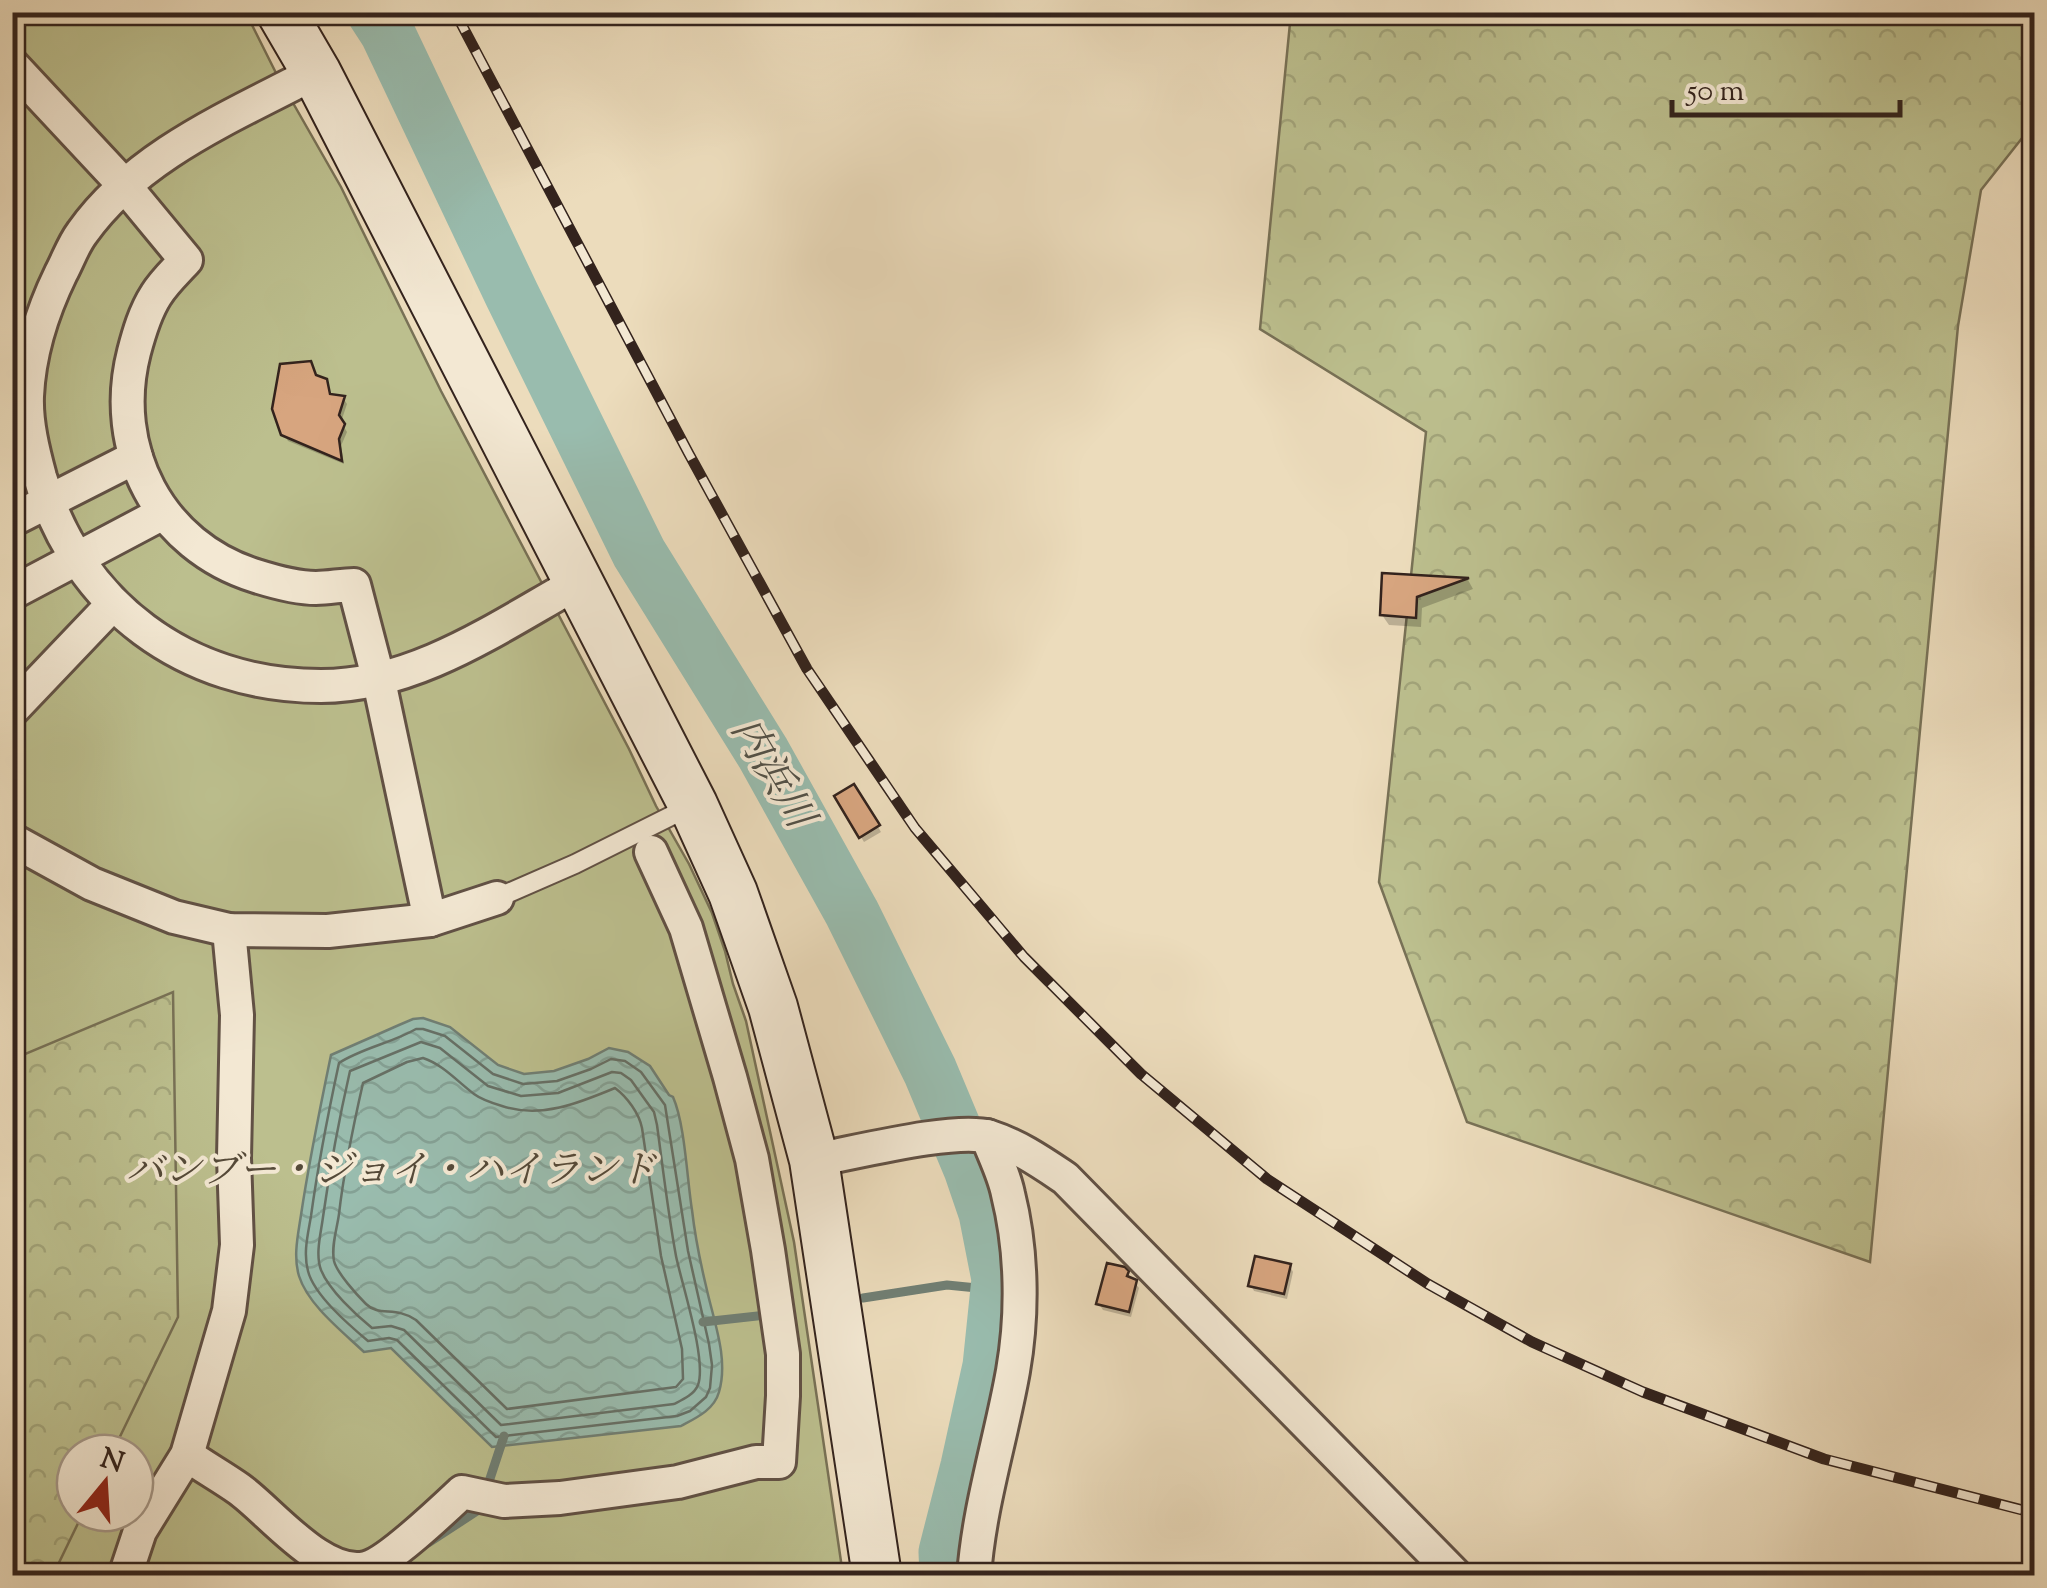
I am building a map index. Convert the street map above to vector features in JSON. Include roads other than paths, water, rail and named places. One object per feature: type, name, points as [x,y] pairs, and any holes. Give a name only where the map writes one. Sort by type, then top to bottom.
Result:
[{"type":"street","points":[[281,12],[316,72],[693,805],[734,894],[773,1007],[814,1160],[877,1576]]},
{"type":"street","points":[[12,65],[124,186],[186,260],[157,293],[143,324],[132,362],[127,402],[136,457],[163,513],[191,542],[225,565],[295,586],[354,584],[379,680],[430,920]]},
{"type":"street","points":[[316,72],[178,145],[124,186],[81,234],[48,300],[31,354],[22,449],[62,536],[112,605],[171,648],[246,677],[274,682],[321,686],[379,680],[448,654],[577,583]]},
{"type":"street","points":[[12,520],[136,457]]},
{"type":"street","points":[[12,593],[163,513]]},
{"type":"street","points":[[12,710],[112,605]]},
{"type":"street","points":[[12,840],[92,884],[174,917],[229,930],[328,931],[430,920],[497,898]]},
{"type":"street","points":[[187,1455],[240,1489],[296,1539],[325,1559],[347,1568],[367,1568],[396,1550],[462,1492],[504,1502],[560,1498],[678,1482],[756,1462],[779,1462],[783,1354],[752,1159],[686,928],[646,841]]},
{"type":"street","points":[[125,1576],[140,1531],[187,1455],[225,1329],[236,1268],[237,1015],[229,930]]},
{"type":"street","points":[[814,1160],[964,1137],[1025,1151],[1065,1178],[1456,1576]]},
{"type":"street","points":[[964,1137],[1008,1193],[1020,1311],[1014,1366],[976,1544],[974,1576]]},
{"type":"lane","points":[[497,898],[575,864],[646,841],[693,805]]},
{"type":"water","points":[[423,1018],[450,1027],[498,1065],[524,1074],[554,1071],[609,1048],[628,1052],[650,1066],[673,1097],[683,1136],[698,1248],[721,1352],[719,1392],[704,1413],[681,1426],[492,1447],[391,1348],[364,1352],[310,1297],[299,1276],[297,1246],[331,1055]]},
{"type":"waterway","name":"内浜川","points":[[374,12],[639,553],[763,753],[852,913],[930,1071],[971,1169],[986,1213],[999,1279],[990,1366],[946,1552],[947,1576]]},
{"type":"waterway","points":[[863,1298],[947,1285],[997,1290]]},
{"type":"waterway","points":[[703,1322],[766,1315]]},
{"type":"waterway","points":[[428,1543],[480,1509],[504,1436]]},
{"type":"railway","points":[[455,12],[807,669],[915,828],[1024,957],[1141,1074],[1267,1179],[1428,1284],[1532,1342],[1643,1392],[1824,1459],[2034,1513]]},
{"type":"park label","name":"バンブー・ジョイ・ハイランド","points":[[391,1173]]}]
